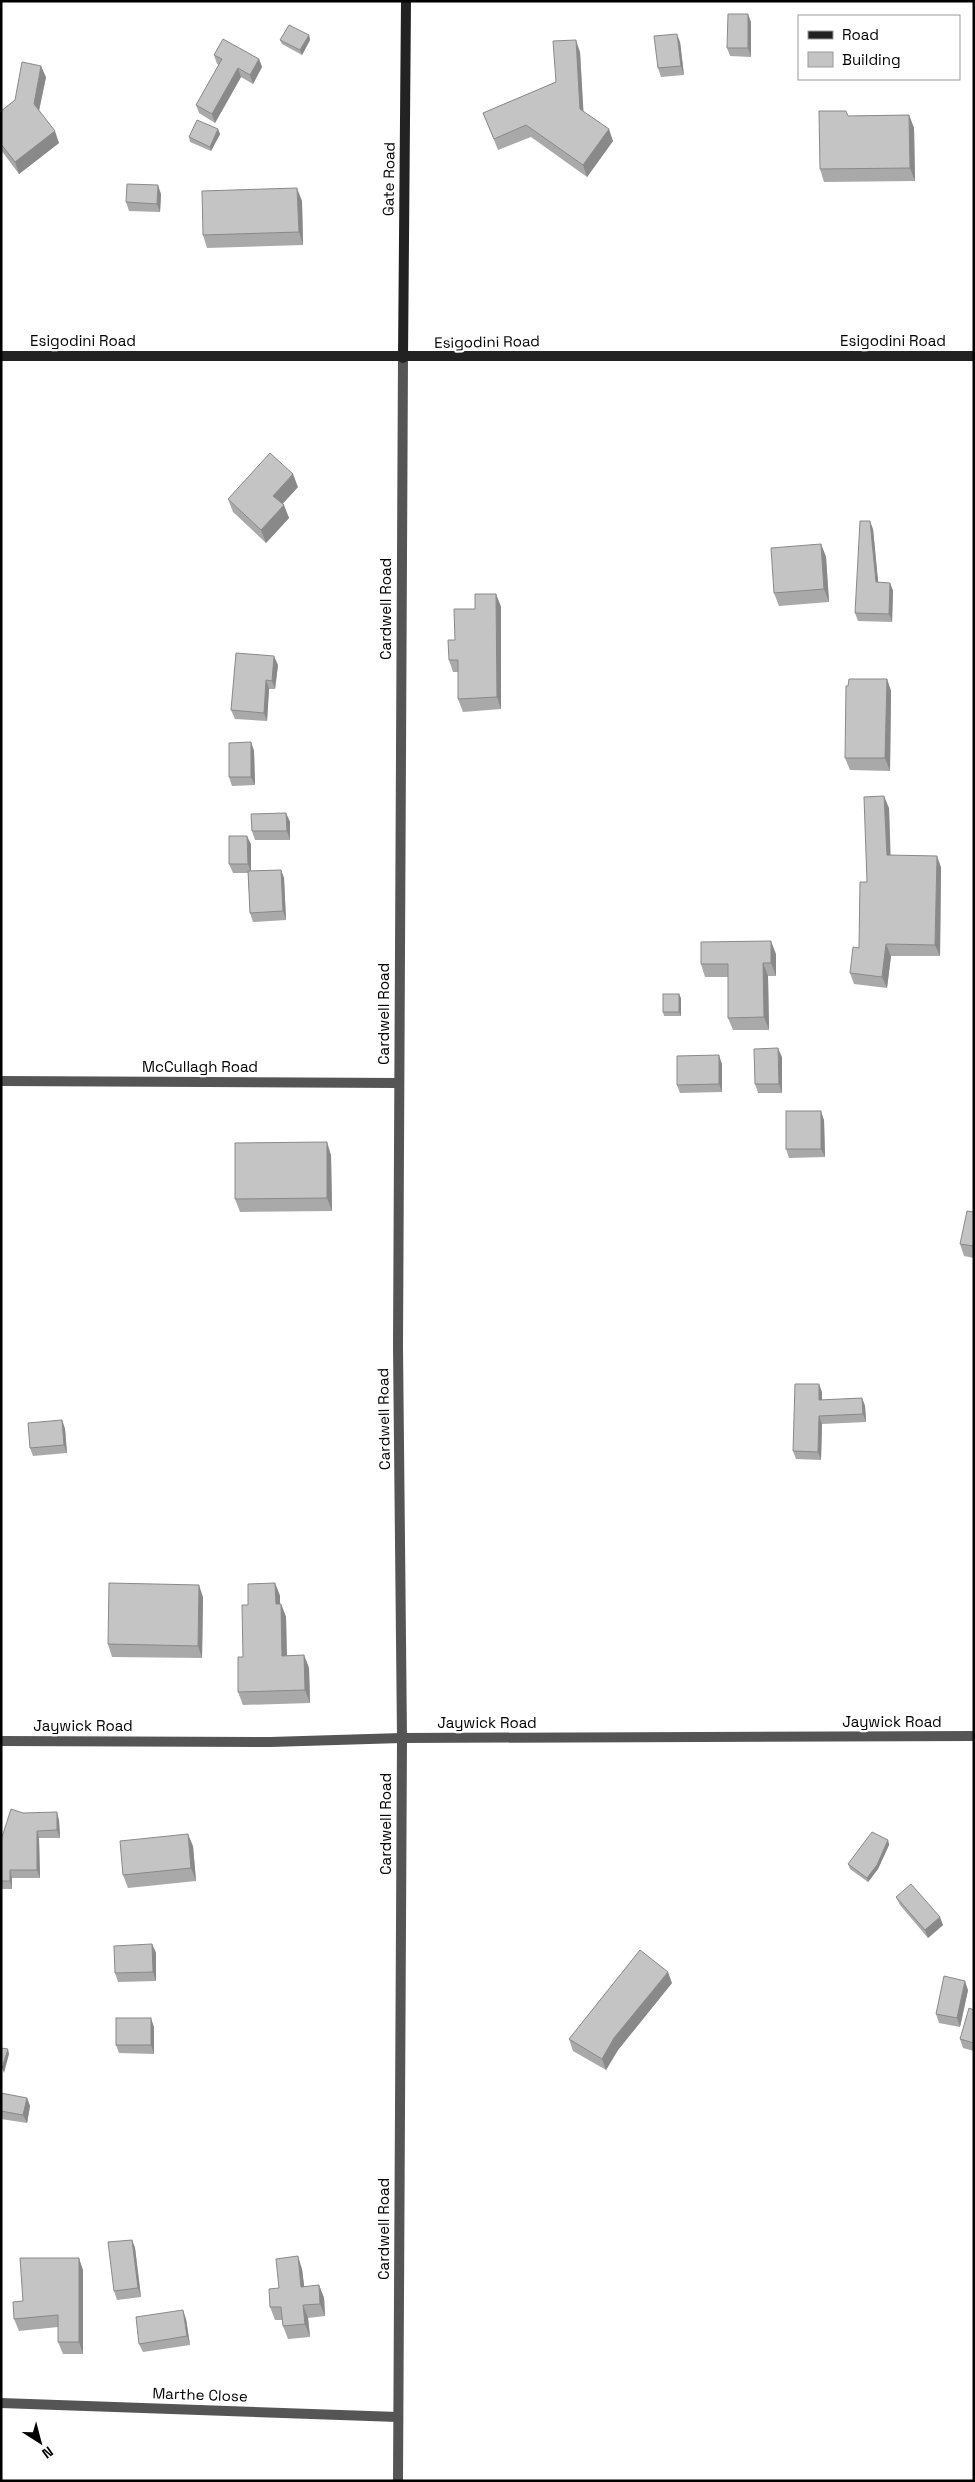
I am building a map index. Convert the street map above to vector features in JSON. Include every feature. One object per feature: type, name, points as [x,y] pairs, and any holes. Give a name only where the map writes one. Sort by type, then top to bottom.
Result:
[{"type":"main road","name":"Gate Road","points":[[403,358],[406,1]]},
{"type":"main road","name":"Esigodini Road","points":[[1,356],[403,358],[669,355],[974,356]]},
{"type":"street","name":"Cardwell Road","points":[[398,2481],[402,1738],[398,1346],[403,358]]},
{"type":"street","name":"McCullagh Road","points":[[1,1081],[399,1083]]},
{"type":"street","name":"Jaywick Road","points":[[1,1741],[270,1742],[402,1738],[974,1736]]},
{"type":"street","name":"Marthe Close","points":[[1,2403],[398,2417]]},
{"type":"building","points":[[728,14],[748,14],[748,48],[727,48]]},
{"type":"building","points":[[289,25],[309,35],[300,50],[280,40]]},
{"type":"building","points":[[677,34],[681,66],[658,68],[654,36]]},
{"type":"building","points":[[223,39],[259,59],[250,75],[238,68],[212,114],[196,105],[222,59],[214,55]]},
{"type":"building","points":[[576,40],[580,109],[609,129],[583,165],[526,125],[494,139],[483,113],[556,82],[553,41]]},
{"type":"building","points":[[22,62],[41,66],[34,104],[55,131],[15,162],[1,144],[1,111],[15,100]]},
{"type":"building","points":[[819,111],[846,111],[848,116],[909,115],[910,168],[820,169]]},
{"type":"building","points":[[197,120],[218,129],[210,147],[189,137]]},
{"type":"building","points":[[127,184],[158,185],[157,204],[126,202]]},
{"type":"building","points":[[297,188],[299,232],[203,235],[202,191]]},
{"type":"building","points":[[270,453],[293,474],[273,496],[284,505],[261,530],[228,499]]},
{"type":"building","points":[[860,521],[870,521],[876,582],[890,583],[889,614],[855,613]]},
{"type":"building","points":[[821,544],[824,589],[774,593],[771,548]]},
{"type":"building","points":[[475,594],[496,594],[497,697],[458,699],[458,660],[449,660],[448,640],[455,640],[454,609],[475,609]]},
{"type":"building","points":[[236,653],[274,656],[272,681],[266,680],[264,713],[231,710]]},
{"type":"building","points":[[849,679],[887,679],[885,758],[845,758],[846,686],[848,686]]},
{"type":"building","points":[[251,742],[251,777],[229,777],[229,743]]},
{"type":"building","points":[[884,796],[887,855],[937,856],[935,945],[886,944],[882,977],[850,973],[853,947],[859,948],[860,882],[867,882],[864,797]]},
{"type":"building","points":[[286,813],[287,831],[252,831],[251,814]]},
{"type":"building","points":[[229,836],[247,836],[248,864],[229,864]]},
{"type":"building","points":[[281,870],[283,911],[250,913],[248,871]]},
{"type":"building","points":[[771,941],[771,963],[763,963],[764,1017],[728,1018],[728,964],[701,964],[701,942]]},
{"type":"building","points":[[663,994],[679,994],[679,1012],[663,1012]]},
{"type":"building","points":[[778,1048],[779,1084],[755,1084],[754,1049]]},
{"type":"building","points":[[719,1055],[719,1084],[677,1085],[677,1056]]},
{"type":"building","points":[[786,1111],[821,1111],[821,1149],[786,1149]]},
{"type":"building","points":[[327,1142],[327,1198],[235,1199],[235,1143]]},
{"type":"building","points":[[967,1211],[974,1212],[974,1246],[960,1244]]},
{"type":"building","points":[[795,1384],[819,1384],[819,1400],[862,1398],[863,1414],[819,1416],[818,1452],[793,1451]]},
{"type":"building","points":[[62,1420],[64,1445],[30,1448],[28,1423]]},
{"type":"building","points":[[109,1583],[199,1585],[198,1646],[108,1644]]},
{"type":"building","points":[[275,1583],[276,1604],[281,1604],[282,1656],[304,1655],[305,1690],[238,1692],[238,1657],[243,1657],[242,1605],[248,1605],[248,1584]]},
{"type":"building","points":[[11,1809],[23,1813],[57,1812],[57,1830],[37,1831],[37,1870],[10,1870],[10,1881],[1,1881],[1,1840]]},
{"type":"building","points":[[872,1832],[888,1840],[877,1865],[867,1878],[848,1864]]},
{"type":"building","points":[[188,1834],[191,1868],[123,1875],[120,1841]]},
{"type":"building","points":[[911,1884],[940,1917],[925,1930],[896,1897]]},
{"type":"building","points":[[152,1944],[153,1972],[115,1973],[114,1946]]},
{"type":"building","points":[[640,1950],[668,1972],[614,2038],[602,2059],[569,2039]]},
{"type":"building","points":[[944,1976],[965,1981],[957,2018],[936,2014]]},
{"type":"building","points":[[969,2008],[974,2010],[974,2043],[960,2039]]},
{"type":"building","points":[[116,2018],[151,2018],[151,2045],[116,2045]]},
{"type":"building","points":[[1,2048],[8,2049],[2,2068],[1,2068]]},
{"type":"building","points":[[1,2093],[27,2098],[23,2115],[1,2111]]},
{"type":"building","points":[[132,2240],[138,2288],[114,2291],[108,2242]]},
{"type":"building","points":[[298,2256],[301,2287],[319,2285],[320,2304],[303,2305],[305,2324],[283,2326],[281,2307],[270,2307],[269,2289],[279,2288],[276,2259]]},
{"type":"building","points":[[20,2258],[79,2258],[79,2342],[58,2342],[58,2315],[14,2319],[13,2302],[23,2301]]},
{"type":"building","points":[[183,2310],[187,2336],[139,2344],[136,2317]]}]
